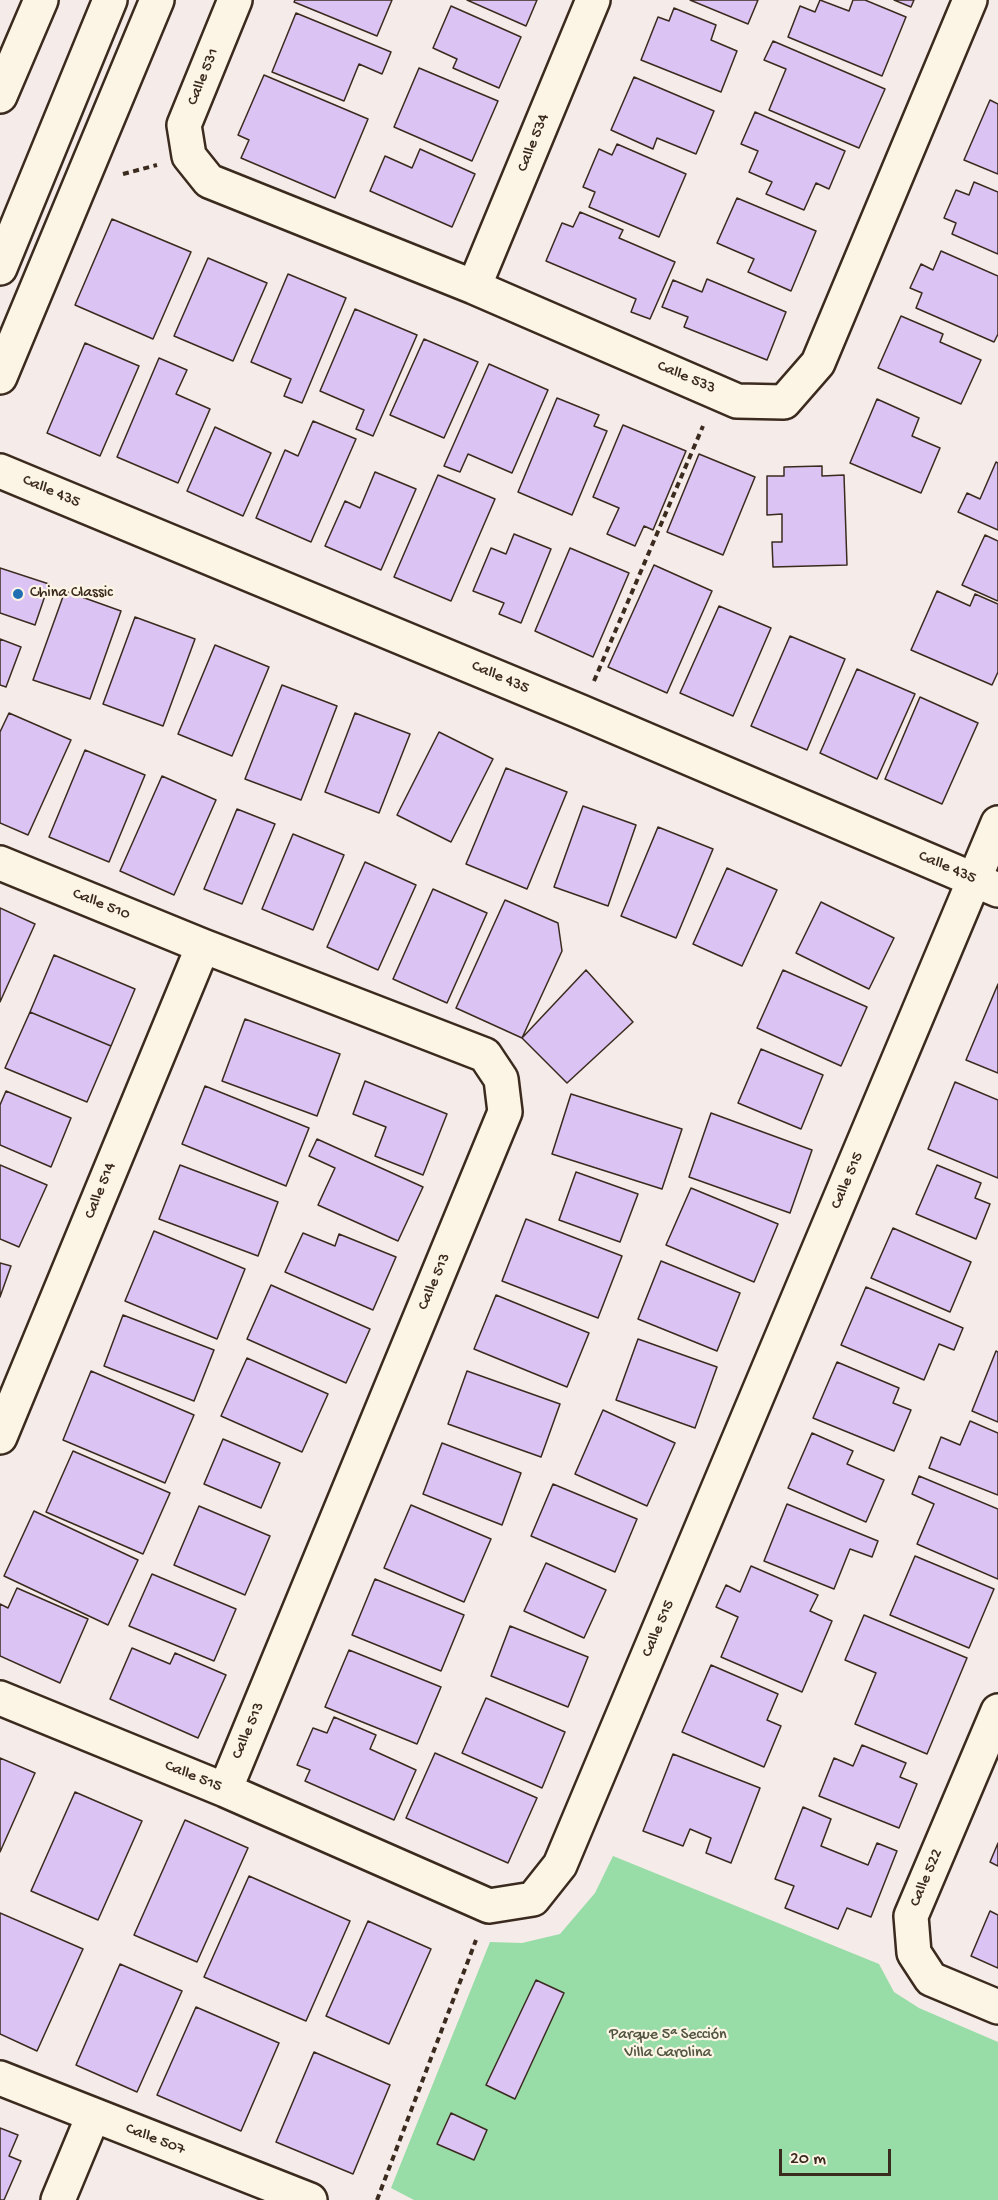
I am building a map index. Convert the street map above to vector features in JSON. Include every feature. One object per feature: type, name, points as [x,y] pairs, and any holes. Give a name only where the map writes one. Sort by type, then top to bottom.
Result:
[{"type":"street","points":[[0,96],[41,0]]},
{"type":"street","points":[[0,268],[110,0]]},
{"type":"street","points":[[0,377],[157,0]]},
{"type":"street","name":"Calle 531","points":[[189,156],[184,125],[235,0]]},
{"type":"street","name":"Calle 534","points":[[474,287],[593,0]]},
{"type":"street","name":"Calle 533","points":[[189,156],[209,181],[474,287],[737,401],[784,402],[818,363],[970,0]]},
{"type":"street","name":"Calle 435","points":[[0,471],[581,712],[986,885]]},
{"type":"street","name":"Calle 515","points":[[0,1698],[225,1790],[489,1906],[533,1899],[560,1865],[986,885],[998,823]]},
{"type":"street","name":"Calle 510","points":[[0,863],[203,946]]},
{"type":"street","name":"Calle 514","points":[[0,1437],[203,946]]},
{"type":"street","name":"Calle 513","points":[[203,946],[485,1055],[501,1079],[505,1112],[225,1790]]},
{"type":"street","name":"Calle 522","points":[[998,1711],[911,1916],[914,1953],[931,1979],[998,2007]]},
{"type":"street","name":"Calle 507","points":[[0,2079],[310,2200]]},
{"type":"street","points":[[58,2200],[93,2116]]},
{"type":"path","points":[[80,186],[189,156]]},
{"type":"path","points":[[581,712],[717,392]]},
{"type":"path","points":[[377,2200],[489,1906]]},
{"type":"green space","name":"Parque 5ª Sección Villa Carolina","points":[[613,1856],[879,1964],[894,1992],[919,2008],[998,2042],[998,2200],[414,2200],[391,2188],[490,1942],[522,1943],[560,1934],[595,1893]]},
{"type":"building","points":[[295,0],[392,0],[377,36],[294,2]]},
{"type":"building","points":[[467,0],[537,0],[526,26]]},
{"type":"building","points":[[690,0],[758,0],[748,24]]},
{"type":"building","points":[[820,0],[849,11],[853,0],[865,0],[906,17],[882,76],[788,37],[800,6],[815,12]]},
{"type":"building","points":[[894,0],[914,0],[911,7]]},
{"type":"building","points":[[451,6],[521,37],[499,88],[453,68],[457,59],[433,48]]},
{"type":"building","points":[[674,8],[716,25],[711,40],[737,51],[721,92],[641,60],[658,17],[669,21]]},
{"type":"building","points":[[296,13],[391,52],[382,74],[359,64],[344,101],[272,72]]},
{"type":"building","points":[[773,41],[885,89],[859,148],[769,110],[786,69],[764,60]]},
{"type":"building","points":[[419,68],[498,101],[472,161],[394,127]]},
{"type":"building","points":[[264,75],[368,119],[335,198],[241,158],[249,140],[238,135]]},
{"type":"building","points":[[634,77],[714,111],[696,154],[657,138],[653,149],[611,130]]},
{"type":"building","points":[[990,100],[998,104],[998,174],[964,160]]},
{"type":"building","points":[[755,112],[845,151],[829,189],[816,183],[804,210],[766,194],[772,182],[749,172],[758,151],[741,144]]},
{"type":"building","points":[[617,144],[686,174],[659,237],[589,207],[595,192],[583,187],[599,149],[612,155]]},
{"type":"building","points":[[420,149],[475,174],[452,227],[370,191],[385,156],[412,168]]},
{"type":"building","points":[[974,182],[998,192],[998,254],[952,234],[956,223],[944,218],[956,190],[969,195]]},
{"type":"building","points":[[737,198],[816,231],[791,291],[748,272],[754,259],[717,243]]},
{"type":"building","points":[[580,212],[623,230],[619,238],[675,262],[650,319],[631,312],[636,299],[546,261],[562,223],[573,227]]},
{"type":"building","points":[[112,219],[191,252],[153,339],[75,305]]},
{"type":"building","points":[[941,251],[998,276],[998,334],[994,342],[916,308],[922,293],[910,288],[921,264],[933,270]]},
{"type":"building","points":[[208,258],[267,283],[233,361],[174,336]]},
{"type":"building","points":[[288,274],[346,298],[302,403],[284,396],[291,379],[251,362]]},
{"type":"building","points":[[707,279],[786,312],[767,360],[684,327],[688,317],[662,307],[673,280],[702,292]]},
{"type":"building","points":[[355,309],[417,335],[373,436],[356,429],[364,410],[320,391]]},
{"type":"building","points":[[901,316],[943,334],[940,342],[981,360],[961,404],[878,368]]},
{"type":"building","points":[[424,339],[478,362],[444,438],[390,415]]},
{"type":"building","points":[[85,343],[139,366],[100,456],[47,433]]},
{"type":"building","points":[[159,358],[187,370],[176,394],[210,409],[178,483],[117,457]]},
{"type":"building","points":[[489,364],[548,390],[512,473],[468,454],[460,472],[444,466]]},
{"type":"building","points":[[557,398],[599,415],[594,426],[607,431],[572,515],[518,492]]},
{"type":"building","points":[[877,399],[919,418],[912,436],[940,448],[921,493],[850,463]]},
{"type":"building","points":[[313,421],[356,439],[311,542],[256,518],[285,450],[298,456]]},
{"type":"building","points":[[623,425],[686,451],[653,530],[644,526],[635,546],[607,534],[619,508],[593,497]]},
{"type":"building","points":[[215,427],[271,453],[243,516],[187,491]]},
{"type":"building","points":[[699,454],[755,477],[723,555],[667,532]]},
{"type":"building","points":[[996,462],[998,463],[998,530],[958,512],[967,493],[980,499]]},
{"type":"building","points":[[822,466],[822,476],[844,475],[847,565],[773,567],[772,542],[782,542],[782,514],[767,515],[767,476],[784,476],[784,467]]},
{"type":"building","points":[[375,472],[416,489],[381,570],[325,546],[345,501],[360,508]]},
{"type":"building","points":[[438,475],[495,499],[451,601],[394,577]]},
{"type":"building","points":[[514,534],[551,549],[521,623],[499,614],[504,603],[473,591],[491,548],[506,554]]},
{"type":"building","points":[[985,535],[998,541],[998,601],[962,585]]},
{"type":"building","points":[[570,548],[629,573],[593,657],[535,631]]},
{"type":"building","points":[[654,565],[712,591],[667,693],[608,667]]},
{"type":"building","points":[[0,568],[49,584],[35,625],[0,613]]},
{"type":"building","points":[[65,591],[121,611],[90,699],[33,680]]},
{"type":"building","points":[[937,591],[970,606],[975,594],[998,604],[998,672],[992,685],[911,650]]},
{"type":"building","points":[[719,606],[771,628],[733,716],[680,693]]},
{"type":"building","points":[[135,617],[195,639],[163,726],[103,704]]},
{"type":"building","points":[[790,636],[845,659],[807,750],[751,726]]},
{"type":"building","points":[[0,639],[21,647],[6,687],[0,685]]},
{"type":"building","points":[[215,645],[269,667],[232,756],[178,734]]},
{"type":"building","points":[[857,669],[915,694],[877,779],[820,753]]},
{"type":"building","points":[[282,685],[337,706],[301,800],[245,779]]},
{"type":"building","points":[[920,697],[978,723],[942,804],[885,779]]},
{"type":"building","points":[[9,713],[71,740],[28,835],[0,823],[0,732]]},
{"type":"building","points":[[355,713],[410,734],[379,813],[325,792]]},
{"type":"building","points":[[439,732],[493,759],[451,842],[397,815]]},
{"type":"building","points":[[85,750],[145,775],[109,862],[49,837]]},
{"type":"building","points":[[506,768],[567,792],[527,889],[466,864]]},
{"type":"building","points":[[162,776],[216,800],[174,895],[120,871]]},
{"type":"building","points":[[583,806],[636,825],[608,906],[554,887]]},
{"type":"building","points":[[237,809],[275,824],[242,904],[204,889]]},
{"type":"building","points":[[658,827],[713,849],[676,938],[621,916]]},
{"type":"building","points":[[293,834],[344,855],[313,930],[262,909]]},
{"type":"building","points":[[365,862],[416,885],[378,970],[327,947]]},
{"type":"building","points":[[727,868],[777,890],[742,966],[693,944]]},
{"type":"building","points":[[433,889],[487,913],[447,1003],[393,979]]},
{"type":"building","points":[[505,900],[558,923],[562,951],[522,1038],[456,1008]]},
{"type":"building","points":[[821,902],[894,938],[869,989],[796,953]]},
{"type":"building","points":[[0,908],[35,924],[0,1002]]},
{"type":"building","points":[[54,955],[135,989],[111,1046],[30,1012]]},
{"type":"building","points":[[586,970],[633,1022],[567,1083],[522,1038]]},
{"type":"building","points":[[783,970],[867,1007],[841,1066],[757,1028]]},
{"type":"building","points":[[998,984],[998,1073],[966,1060]]},
{"type":"building","points":[[30,1012],[111,1046],[87,1102],[5,1068]]},
{"type":"building","points":[[245,1019],[340,1054],[317,1116],[222,1081]]},
{"type":"building","points":[[761,1049],[823,1075],[801,1129],[738,1103]]},
{"type":"building","points":[[365,1081],[447,1114],[423,1175],[375,1156],[386,1127],[353,1114]]},
{"type":"building","points":[[955,1082],[998,1100],[998,1178],[928,1149]]},
{"type":"building","points":[[205,1086],[309,1128],[286,1186],[182,1144]]},
{"type":"building","points":[[6,1091],[71,1118],[51,1167],[0,1145],[0,1105]]},
{"type":"building","points":[[571,1094],[682,1129],[662,1189],[552,1154]]},
{"type":"building","points":[[711,1113],[812,1150],[790,1213],[689,1177]]},
{"type":"building","points":[[317,1139],[423,1187],[398,1241],[318,1205],[335,1168],[309,1156]]},
{"type":"building","points":[[0,1165],[47,1185],[19,1247],[0,1239]]},
{"type":"building","points":[[180,1165],[278,1202],[258,1256],[159,1219]]},
{"type":"building","points":[[937,1165],[981,1183],[975,1198],[990,1204],[976,1239],[916,1214]]},
{"type":"building","points":[[576,1172],[638,1194],[620,1242],[559,1220]]},
{"type":"building","points":[[691,1188],[778,1224],[754,1282],[666,1245]]},
{"type":"building","points":[[526,1219],[622,1256],[598,1318],[502,1281]]},
{"type":"building","points":[[893,1228],[971,1262],[950,1312],[871,1278]]},
{"type":"building","points":[[154,1231],[245,1269],[217,1339],[125,1301]]},
{"type":"building","points":[[303,1233],[335,1246],[339,1234],[396,1257],[373,1310],[285,1272]]},
{"type":"building","points":[[661,1261],[740,1293],[717,1351],[638,1319]]},
{"type":"building","points":[[0,1263],[11,1266],[0,1297]]},
{"type":"building","points":[[271,1285],[370,1329],[346,1383],[247,1339]]},
{"type":"building","points":[[866,1287],[963,1328],[954,1350],[939,1344],[924,1380],[841,1345]]},
{"type":"building","points":[[496,1295],[589,1333],[567,1387],[474,1349]]},
{"type":"building","points":[[123,1315],[214,1350],[194,1401],[104,1366]]},
{"type":"building","points":[[638,1339],[717,1367],[695,1428],[616,1400]]},
{"type":"building","points":[[996,1351],[998,1352],[998,1422],[972,1411]]},
{"type":"building","points":[[247,1358],[328,1394],[302,1452],[221,1416]]},
{"type":"building","points":[[837,1362],[899,1388],[893,1403],[911,1410],[894,1451],[813,1418]]},
{"type":"building","points":[[91,1371],[194,1415],[165,1483],[63,1440]]},
{"type":"building","points":[[467,1371],[560,1404],[541,1457],[448,1424]]},
{"type":"building","points":[[603,1410],[675,1443],[647,1506],[575,1474]]},
{"type":"building","points":[[970,1421],[998,1433],[998,1495],[929,1468],[941,1437],[960,1445]]},
{"type":"building","points":[[812,1433],[853,1451],[847,1464],[884,1480],[866,1522],[788,1488]]},
{"type":"building","points":[[223,1439],[280,1463],[261,1508],[204,1484]]},
{"type":"building","points":[[442,1443],[521,1473],[502,1525],[423,1494]]},
{"type":"building","points":[[73,1451],[170,1493],[143,1554],[46,1512]]},
{"type":"building","points":[[919,1476],[998,1509],[998,1579],[917,1544],[934,1504],[912,1494]]},
{"type":"building","points":[[553,1484],[637,1519],[615,1572],[531,1536]]},
{"type":"building","points":[[787,1504],[878,1541],[872,1557],[850,1549],[834,1589],[764,1561]]},
{"type":"building","points":[[411,1505],[491,1539],[464,1602],[384,1568]]},
{"type":"building","points":[[199,1506],[270,1536],[245,1595],[174,1565]]},
{"type":"building","points":[[34,1511],[138,1560],[108,1625],[4,1576]]},
{"type":"building","points":[[915,1556],[994,1589],[969,1648],[890,1615]]},
{"type":"building","points":[[546,1563],[606,1590],[584,1638],[524,1611]]},
{"type":"building","points":[[751,1566],[818,1595],[810,1611],[832,1621],[802,1692],[721,1657],[738,1617],[716,1607],[726,1585],[740,1592]]},
{"type":"building","points":[[152,1574],[236,1609],[214,1661],[129,1626]]},
{"type":"building","points":[[375,1579],[464,1615],[441,1671],[352,1635]]},
{"type":"building","points":[[17,1588],[88,1619],[60,1683],[0,1656],[0,1604],[8,1608]]},
{"type":"building","points":[[864,1615],[967,1658],[927,1754],[855,1724],[876,1673],[845,1660]]},
{"type":"building","points":[[510,1626],[588,1657],[568,1707],[491,1676]]},
{"type":"building","points":[[132,1648],[170,1664],[175,1653],[226,1675],[198,1738],[110,1699]]},
{"type":"building","points":[[349,1650],[441,1687],[417,1744],[325,1707]]},
{"type":"building","points":[[711,1665],[778,1694],[767,1720],[781,1726],[764,1767],[682,1732]]},
{"type":"building","points":[[486,1698],[565,1732],[542,1788],[462,1753]]},
{"type":"building","points":[[334,1717],[376,1735],[370,1749],[416,1770],[394,1820],[305,1781],[310,1770],[297,1765],[313,1728],[327,1733]]},
{"type":"building","points":[[862,1745],[906,1763],[900,1777],[917,1784],[899,1828],[819,1796],[834,1758],[853,1766]]},
{"type":"building","points":[[435,1753],[537,1798],[508,1863],[406,1818]]},
{"type":"building","points":[[673,1754],[760,1788],[731,1863],[706,1853],[711,1838],[690,1829],[683,1846],[643,1831]]},
{"type":"building","points":[[0,1758],[35,1773],[0,1852]]},
{"type":"building","points":[[75,1792],[142,1821],[98,1920],[31,1891]]},
{"type":"building","points":[[803,1807],[831,1819],[821,1846],[868,1865],[877,1843],[897,1851],[871,1917],[847,1908],[838,1929],[785,1908],[794,1886],[775,1879]]},
{"type":"building","points":[[185,1820],[248,1848],[197,1962],[134,1935]]},
{"type":"building","points":[[998,1843],[998,1866],[990,1862]]},
{"type":"building","points":[[249,1876],[350,1921],[306,2021],[204,1977]]},
{"type":"building","points":[[990,1911],[998,1915],[998,1968],[971,1956]]},
{"type":"building","points":[[0,1913],[83,1949],[37,2051],[0,2034]]},
{"type":"building","points":[[368,1921],[431,1949],[389,2044],[326,2016]]},
{"type":"building","points":[[120,1964],[182,1991],[137,2092],[76,2065]]},
{"type":"building","points":[[536,1980],[564,1993],[515,2099],[486,2085]]},
{"type":"building","points":[[196,2007],[279,2043],[241,2131],[157,2095]]},
{"type":"building","points":[[314,2052],[390,2085],[353,2174],[276,2142]]},
{"type":"building","points":[[451,2113],[487,2130],[474,2160],[437,2144]]},
{"type":"building","points":[[0,2128],[18,2135],[9,2156],[21,2161],[4,2200],[0,2200]]},
{"type":"place","name":"China Classic","points":[[18,594]]}]
